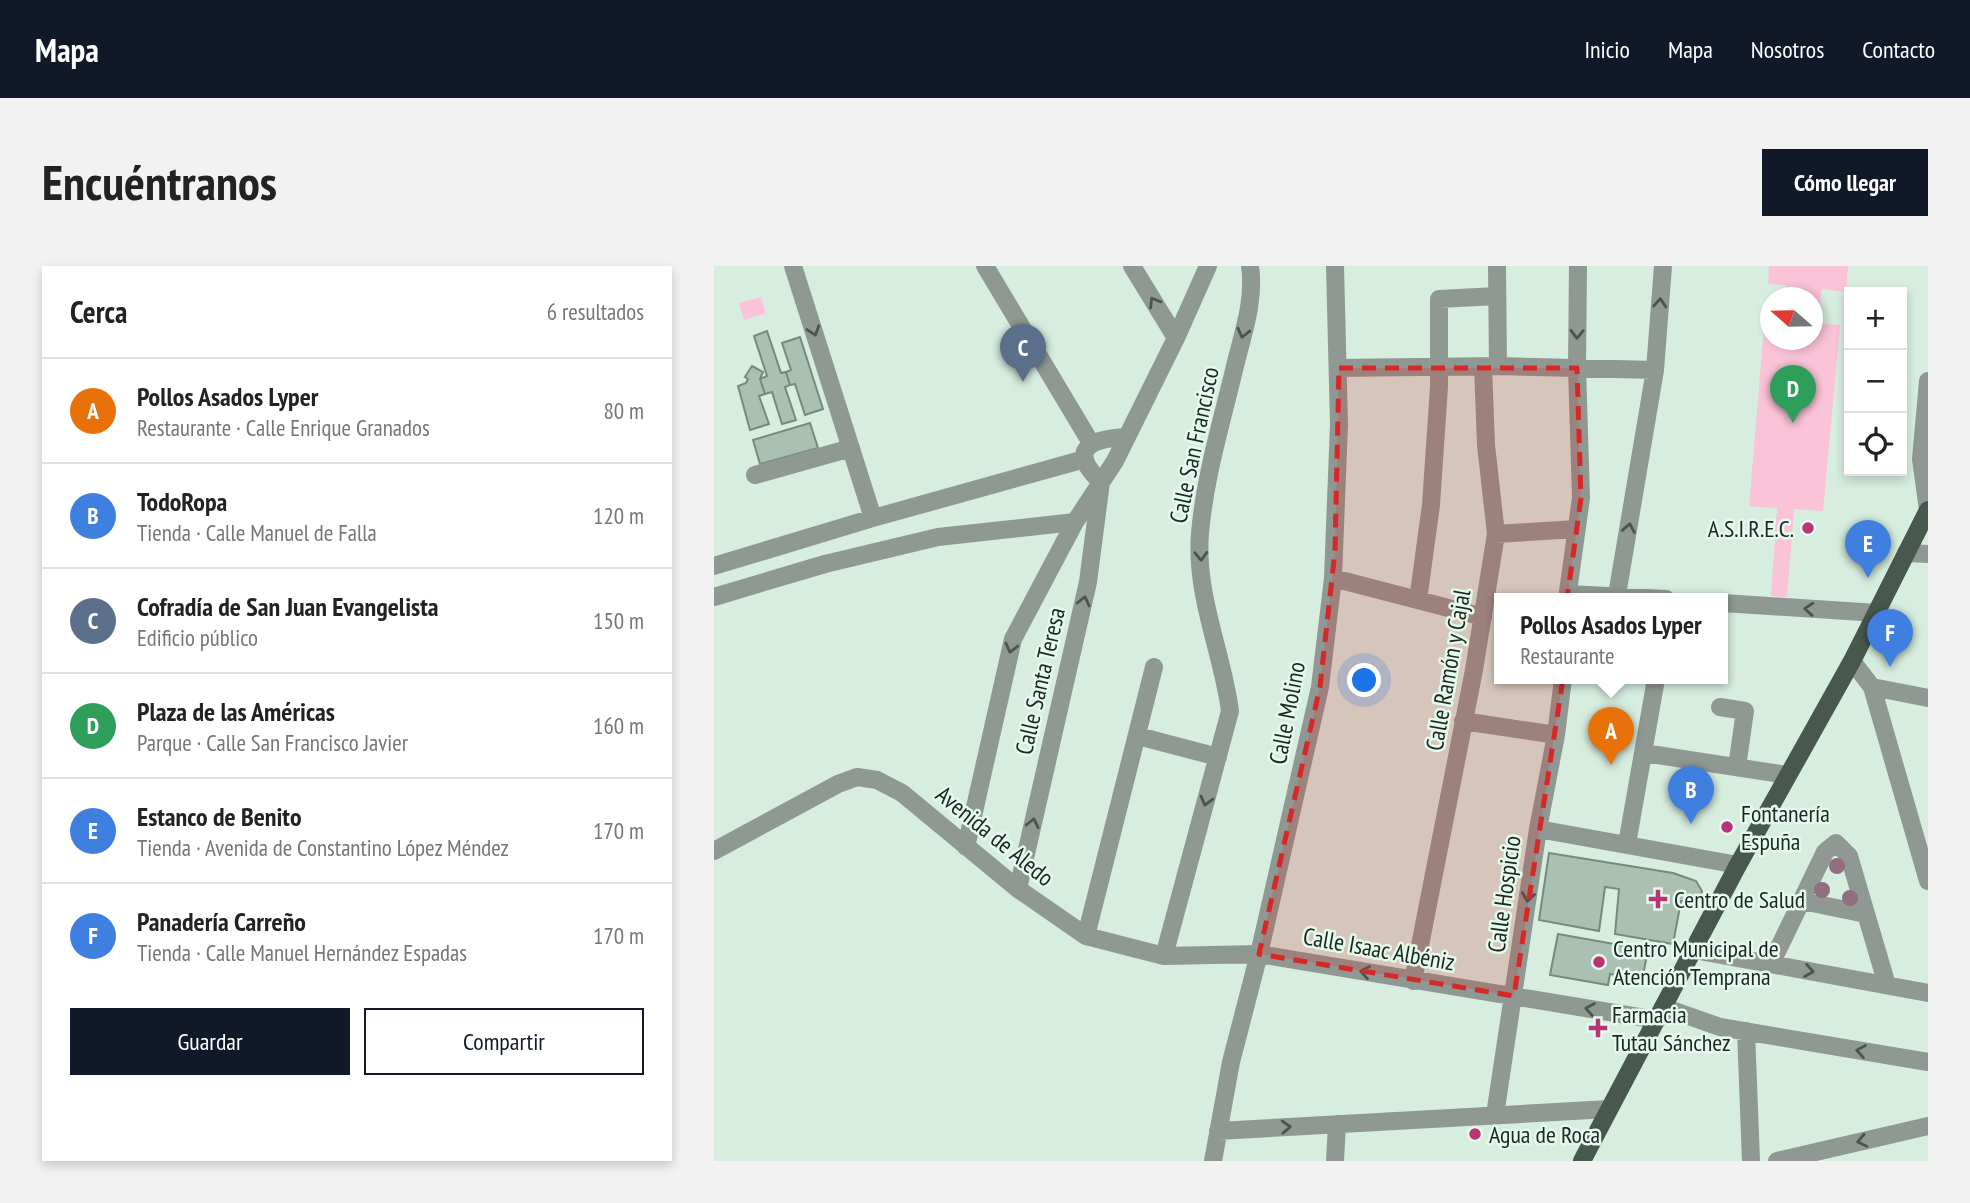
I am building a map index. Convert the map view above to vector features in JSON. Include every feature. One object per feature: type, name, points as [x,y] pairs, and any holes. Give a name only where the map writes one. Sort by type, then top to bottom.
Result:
[{"type":"main road","points":[[1582,1161],[1738,865],[1852,661],[1928,510]]},
{"type":"street","points":[[793,266],[873,518]]},
{"type":"street","points":[[985,266],[1088,451],[1087,469],[1101,482]]},
{"type":"street","points":[[1132,266],[1176,338]]},
{"type":"street","points":[[966,847],[1013,639],[1125,437],[1176,338],[1208,266]]},
{"type":"street","name":"Calle San Francisco","points":[[1164,956],[1230,712],[1225,676],[1211,632],[1202,588],[1200,536],[1206,482],[1250,307],[1250,266]]},
{"type":"street","name":"Calle Molino","points":[[1213,1161],[1231,1062],[1321,687],[1333,578],[1339,437],[1335,266]]},
{"type":"street","name":"Calle Ramón y Cajal","points":[[1413,981],[1483,617],[1496,534],[1486,445],[1497,266]]},
{"type":"street","points":[[1568,593],[1581,498],[1577,368],[1578,266]]},
{"type":"street","points":[[1617,593],[1655,370],[1663,266]]},
{"type":"street","points":[[1418,600],[1431,505],[1439,366],[1439,299],[1497,296]]},
{"type":"street","points":[[1339,368],[1490,366],[1655,370]]},
{"type":"street","points":[[1928,381],[1921,459],[1928,510]]},
{"type":"street","points":[[714,566],[1088,451],[1104,438],[1125,437]]},
{"type":"street","points":[[755,475],[851,448]]},
{"type":"street","name":"Calle Santa Teresa","points":[[1018,889],[1088,582],[1101,482]]},
{"type":"street","points":[[714,597],[825,564],[939,537],[1076,522]]},
{"type":"street","points":[[1496,534],[1576,529]]},
{"type":"street","points":[[1906,553],[1928,554]]},
{"type":"street","points":[[1333,578],[1483,617]]},
{"type":"street","points":[[1728,603],[1877,613]]},
{"type":"street","points":[[1852,661],[1872,687],[1928,881]]},
{"type":"street","points":[[1086,936],[1154,667]]},
{"type":"street","name":"Calle Hospicio","points":[[1495,1115],[1562,684]]},
{"type":"street","points":[[1627,844],[1655,684]]},
{"type":"street","points":[[1872,687],[1928,698]]},
{"type":"street","points":[[1720,707],[1745,711],[1737,767]]},
{"type":"street","points":[[1463,721],[1556,735]]},
{"type":"street","points":[[1138,736],[1218,757]]},
{"type":"street","points":[[1644,753],[1787,775]]},
{"type":"street","name":"Avenida de Aledo","points":[[714,850],[838,784],[857,777],[877,780],[902,793],[1018,889],[1086,936],[1164,956],[1259,954]]},
{"type":"street","points":[[1538,829],[1738,865]]},
{"type":"street","points":[[1771,964],[1825,852],[1836,843],[1849,856],[1887,985]]},
{"type":"street","points":[[1802,901],[1866,914]]},
{"type":"street","points":[[1694,950],[1928,993]]},
{"type":"street","name":"Calle Isaac Albéniz","points":[[1259,954],[1413,981],[1660,1014],[1720,1027],[1928,1062]]},
{"type":"street","points":[[1746,1031],[1751,1161]]},
{"type":"street","points":[[1218,1131],[1609,1109]]},
{"type":"street","points":[[1335,1161],[1337,1124]]},
{"type":"street","points":[[1777,1161],[1928,1126]]},
{"type":"highlighted area","points":[[1339,368],[1577,368],[1581,498],[1560,650],[1563,679],[1556,735],[1514,996],[1259,954],[1320,687],[1335,551]]},
{"type":"shaded area","points":[[1769,266],[1848,266],[1844,292],[1823,287],[1768,284]]},
{"type":"shaded area","points":[[761,297],[766,313],[744,320],[739,303]]},
{"type":"shaded area","points":[[1823,323],[1840,325],[1823,511],[1794,509],[1787,597],[1771,596],[1777,508],[1749,506],[1762,350],[1823,350]]},
{"type":"building","points":[[767,331],[781,373],[786,372],[790,385],[785,387],[796,420],[782,424],[772,392],[765,394],[760,379],[767,376],[754,336]]},
{"type":"building","points":[[800,337],[823,409],[805,415],[795,384],[790,385],[786,372],[791,370],[782,343]]},
{"type":"building","points":[[752,366],[763,372],[760,379],[765,394],[759,396],[769,424],[750,430],[738,386],[746,383],[748,379],[745,377]]},
{"type":"building","points":[[810,423],[818,448],[760,464],[753,440]]},
{"type":"building","name":"Centro de Salud","points":[[1549,853],[1673,873],[1696,881],[1702,891],[1694,902],[1681,901],[1673,944],[1615,934],[1619,889],[1605,887],[1599,931],[1539,920]]},
{"type":"building","name":"Centro Municipal de Atención Temprana","points":[[1558,934],[1648,950],[1642,980],[1610,974],[1608,985],[1550,975]]},
{"type":"place","name":"Cofradía de San Juan Evangelista","points":[[1023,382]]},
{"type":"place","name":"Plaza de las Américas","points":[[1793,423]]},
{"type":"place","name":"A.S.I.R.E.C.","points":[[1808,528]]},
{"type":"place","name":"Estanco de Benito","points":[[1868,578]]},
{"type":"place","name":"Panadería Carreño","points":[[1890,667]]},
{"type":"place","name":"Pollos Asados Lyper","points":[[1611,765]]},
{"type":"place","name":"TodoRopa","points":[[1691,824]]},
{"type":"place","name":"Fontanería Espuña","points":[[1727,827]]},
{"type":"place","name":"Centro de Salud","points":[[1658,899]]},
{"type":"place","name":"Centro Municipal de Atención Temprana","points":[[1599,962]]},
{"type":"place","name":"Farmacia Tutau Sánchez","points":[[1598,1028]]},
{"type":"place","name":"Agua de Roca","points":[[1475,1134]]}]
